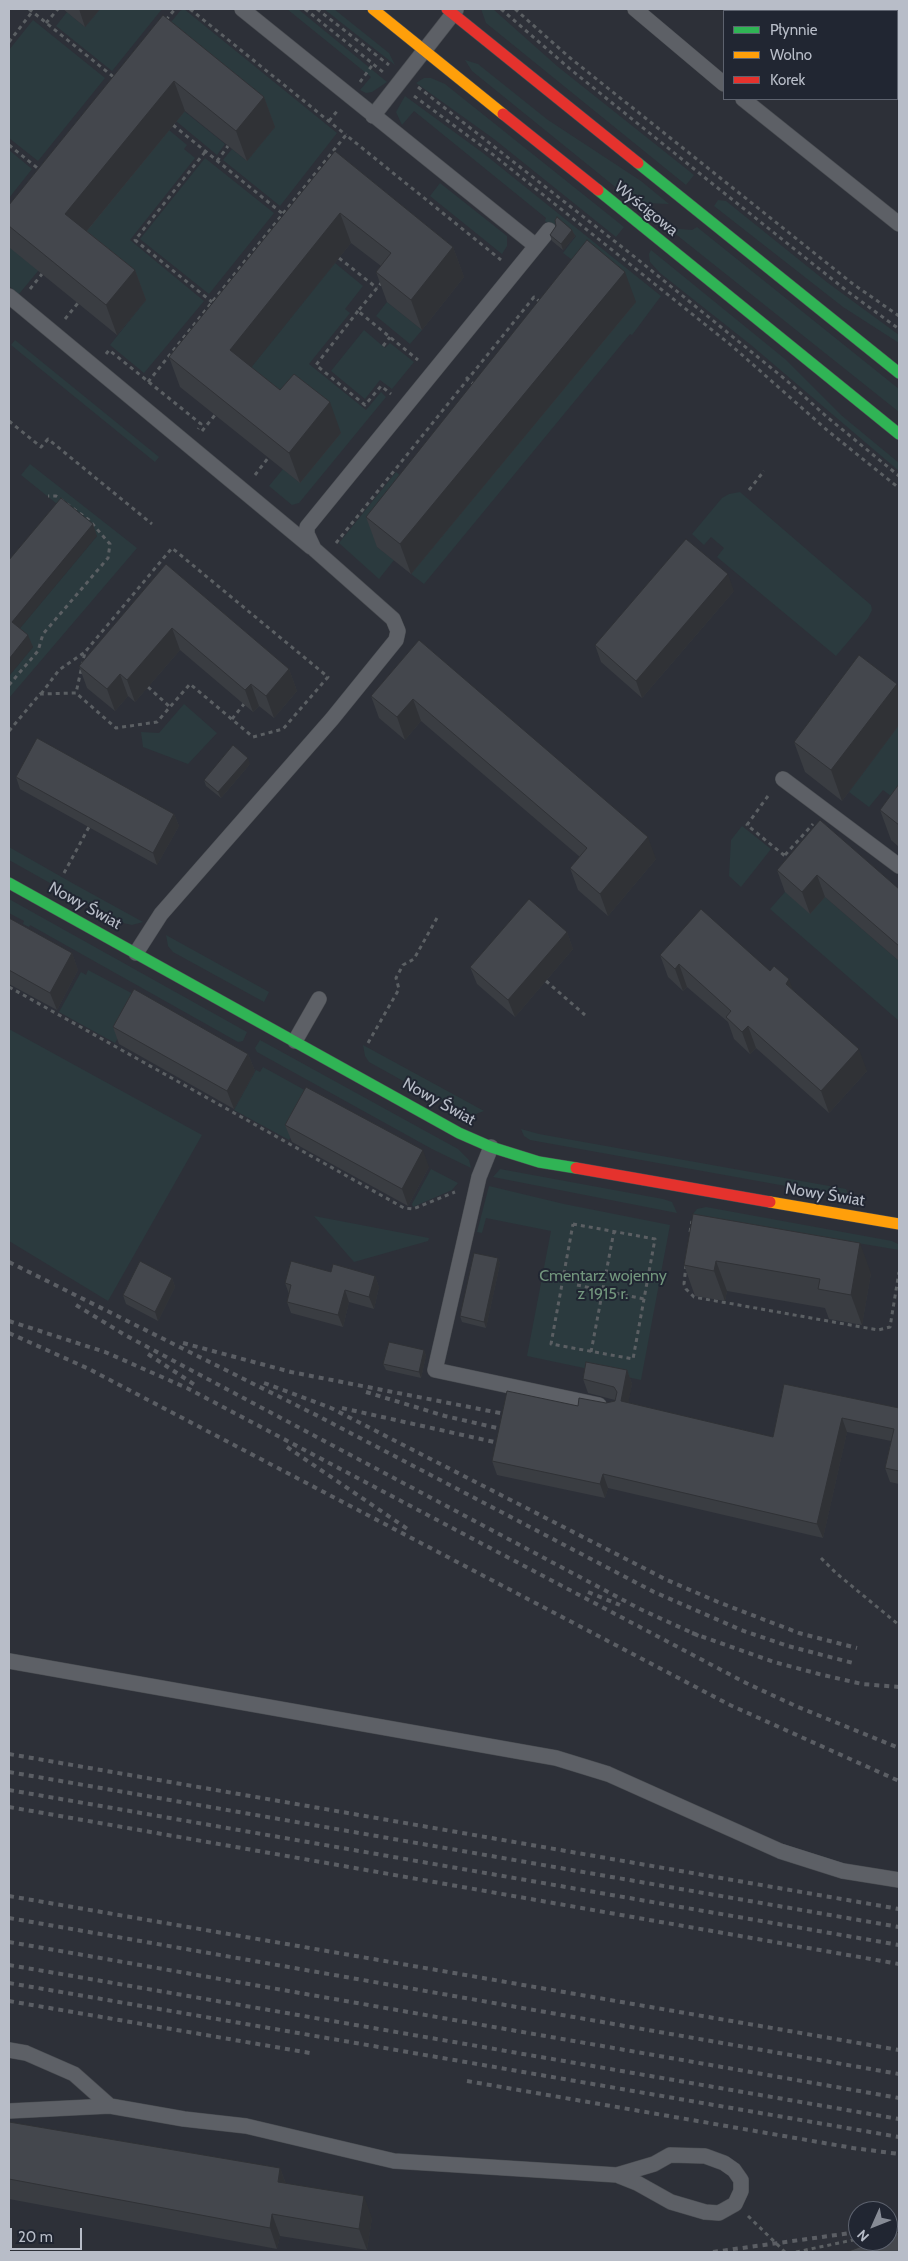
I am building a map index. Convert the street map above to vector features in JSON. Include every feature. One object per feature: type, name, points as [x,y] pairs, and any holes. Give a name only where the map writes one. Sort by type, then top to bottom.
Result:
[{"type":"main road","name":"Wyścigowa","points":[[373,9],[899,434]]},
{"type":"main road","name":"Wyścigowa","points":[[453,10],[899,373]]},
{"type":"main road","name":"Nowy Świat","points":[[9,883],[459,1133],[491,1147],[539,1162],[899,1224]]},
{"type":"lane","points":[[242,9],[536,246]]},
{"type":"lane","points":[[635,9],[723,83]]},
{"type":"lane","points":[[373,116],[453,10]]},
{"type":"lane","points":[[744,100],[899,224]]},
{"type":"lane","points":[[320,555],[310,542],[307,526],[549,230]]},
{"type":"lane","points":[[9,296],[320,555],[393,619],[398,631],[396,640],[332,719],[161,914],[136,953]]},
{"type":"lane","points":[[783,779],[899,866]]},
{"type":"lane","points":[[295,1041],[318,999]]},
{"type":"lane","points":[[491,1147],[479,1176],[435,1370],[613,1408]]},
{"type":"lane","points":[[9,1661],[556,1758],[608,1774],[780,1851],[843,1871],[899,1880]]},
{"type":"lane","points":[[9,2050],[26,2053],[74,2074],[110,2106]]},
{"type":"lane","points":[[9,2111],[110,2106],[184,2119],[246,2126],[394,2161],[617,2175],[637,2183],[671,2202],[705,2212],[719,2213],[735,2204],[742,2191],[741,2180],[734,2170],[724,2163],[705,2156],[670,2155],[654,2164],[617,2175]]},
{"type":"path","points":[[46,23],[58,9]]},
{"type":"path","points":[[163,23],[175,9]]},
{"type":"path","points":[[190,9],[502,261],[497,268]]},
{"type":"path","points":[[305,9],[496,147],[666,282],[899,476]]},
{"type":"path","points":[[317,9],[401,80],[732,346],[828,431],[899,488]]},
{"type":"path","points":[[501,9],[570,69],[846,292],[899,329]]},
{"type":"path","points":[[515,9],[569,57],[853,284],[899,316]]},
{"type":"path","points":[[9,42],[31,10],[116,80],[122,73]]},
{"type":"path","points":[[173,125],[283,214]]},
{"type":"path","points":[[204,437],[196,431],[201,424],[148,382],[346,135]]},
{"type":"path","points":[[9,145],[42,172]]},
{"type":"path","points":[[217,161],[228,146]]},
{"type":"path","points":[[205,152],[135,240],[212,302]]},
{"type":"path","points":[[36,178],[48,164]]},
{"type":"path","points":[[339,258],[377,288]]},
{"type":"path","points":[[383,280],[316,365],[365,405],[381,386],[393,396],[399,389]]},
{"type":"path","points":[[334,546],[534,297],[547,307]]},
{"type":"path","points":[[63,321],[78,303]]},
{"type":"path","points":[[358,312],[421,362],[426,356]]},
{"type":"path","points":[[383,346],[390,337]]},
{"type":"path","points":[[466,377],[480,388]]},
{"type":"path","points":[[200,434],[215,415]]},
{"type":"path","points":[[9,421],[41,447],[48,439],[152,524]]},
{"type":"path","points":[[257,481],[253,477],[268,458]]},
{"type":"path","points":[[401,463],[408,468]]},
{"type":"path","points":[[749,490],[764,471]]},
{"type":"path","points":[[9,685],[38,651],[43,634],[108,558],[110,544],[89,520],[56,496],[48,496]]},
{"type":"path","points":[[9,731],[59,670],[85,652],[172,548],[328,676],[283,729],[253,737],[190,684],[157,722],[116,728],[76,693],[40,694]]},
{"type":"path","points":[[76,693],[85,652]]},
{"type":"path","points":[[148,687],[170,707]]},
{"type":"path","points":[[232,719],[244,704]]},
{"type":"path","points":[[768,796],[747,825],[791,860]]},
{"type":"path","points":[[785,855],[814,823],[821,828]]},
{"type":"path","points":[[64,873],[89,827]]},
{"type":"path","points":[[368,1042],[399,989],[396,978],[403,965],[414,959],[438,916]]},
{"type":"path","points":[[546,981],[585,1015]]},
{"type":"path","points":[[9,987],[404,1208],[413,1209],[458,1191]]},
{"type":"path","points":[[689,1240],[692,1221]]},
{"type":"path","points":[[573,1224],[614,1231],[655,1240],[632,1359],[551,1344],[573,1224]]},
{"type":"path","points":[[591,1352],[614,1231]]},
{"type":"path","points":[[687,1258],[684,1284],[694,1298],[878,1330],[890,1327],[899,1272]]},
{"type":"path","points":[[577,1285],[644,1298]]},
{"type":"path","points":[[821,1558],[836,1574],[899,1625]]},
{"type":"path","points":[[735,2204],[785,2252]]},
{"type":"path","points":[[796,2252],[848,2241]]},
{"type":"green space","points":[[100,9],[162,9],[112,71],[56,26],[67,12],[85,27]]},
{"type":"green space","points":[[184,9],[337,133],[280,206],[223,160],[232,149],[247,161],[275,127],[174,45],[38,271],[19,294],[9,286],[9,223],[180,11]]},
{"type":"green space","points":[[287,9],[298,9],[387,82],[372,92],[366,93],[360,90],[371,77]]},
{"type":"green space","points":[[324,9],[334,9],[389,53],[395,65]]},
{"type":"green space","points":[[481,9],[493,9],[557,66],[694,175],[686,185],[486,23]]},
{"type":"green space","points":[[33,20],[105,78],[38,161],[9,138],[9,50]]},
{"type":"green space","points":[[465,60],[478,64],[548,120],[641,181],[669,204],[647,203],[640,207],[472,71]]},
{"type":"green space","points":[[424,78],[431,78],[445,84],[624,227],[616,237],[494,139],[416,83]]},
{"type":"green space","points":[[405,96],[483,153],[661,296],[632,335],[630,334],[424,584],[411,574],[617,324],[579,265],[563,253],[576,236],[559,222],[554,228],[545,221],[546,218],[414,111],[402,125],[396,112]]},
{"type":"green space","points":[[184,111],[225,144],[217,155],[176,121]]},
{"type":"green space","points":[[169,130],[187,145],[184,149],[195,158],[130,240],[204,301],[144,373],[110,345],[146,300],[76,244]]},
{"type":"green space","points":[[9,150],[32,169],[9,198]]},
{"type":"green space","points":[[205,158],[274,213],[209,294],[140,239]]},
{"type":"green space","points":[[440,183],[507,236],[507,246],[502,254],[430,196]]},
{"type":"green space","points":[[718,200],[726,201],[828,283],[899,335],[899,343],[843,307],[714,206]]},
{"type":"green space","points":[[697,227],[899,389],[899,412],[668,228],[692,230]]},
{"type":"green space","points":[[651,250],[785,359],[841,415],[899,463],[899,471],[751,345],[660,273],[650,262],[649,254]]},
{"type":"green space","points":[[335,263],[363,286],[345,309],[350,313],[309,364],[366,410],[381,392],[386,397],[299,503],[292,505],[269,486],[283,469],[300,483],[241,380]]},
{"type":"green space","points":[[387,302],[422,330],[410,344],[376,316]]},
{"type":"green space","points":[[364,330],[385,348],[390,343],[414,362],[392,389],[380,380],[365,399],[331,371]]},
{"type":"green space","points":[[15,340],[159,457],[155,462],[11,345]]},
{"type":"green space","points":[[30,464],[137,548],[9,698],[9,676],[33,647],[16,633],[97,536],[21,475]]},
{"type":"green space","points":[[396,472],[421,492],[377,547],[394,560],[379,579],[339,543]]},
{"type":"green space","points":[[740,492],[871,605],[872,610],[868,618],[836,656],[717,557],[724,548],[711,537],[704,545],[692,534],[722,498],[729,494]]},
{"type":"green space","points":[[184,704],[217,733],[188,764],[143,747],[141,732],[159,733]]},
{"type":"green space","points":[[899,725],[899,802],[883,790],[869,807],[849,792]]},
{"type":"green space","points":[[742,826],[771,849],[741,887],[729,876],[731,840]]},
{"type":"green space","points":[[9,847],[143,922],[132,925],[107,915],[9,860]]},
{"type":"green space","points":[[785,892],[825,897],[899,961],[899,1021],[770,909]]},
{"type":"green space","points":[[9,899],[247,1032],[243,1041],[238,1042],[30,925],[29,927],[23,924],[24,921],[9,913]]},
{"type":"green space","points":[[166,935],[269,992],[264,1002],[173,952],[168,946]]},
{"type":"green space","points":[[88,970],[137,996],[137,1004],[115,1043],[59,1012],[81,972],[86,975]]},
{"type":"green space","points":[[9,1029],[202,1135],[108,1301],[9,1241]]},
{"type":"green space","points":[[260,1040],[458,1149],[469,1160],[471,1168],[432,1149],[257,1052],[255,1048]]},
{"type":"green space","points":[[363,1045],[484,1111],[473,1115],[461,1113],[369,1062],[365,1056]]},
{"type":"green space","points":[[263,1067],[310,1093],[311,1101],[289,1140],[234,1110],[256,1070],[260,1072]]},
{"type":"green space","points":[[521,1129],[539,1134],[846,1189],[847,1197],[530,1140],[524,1136]]},
{"type":"green space","points":[[431,1169],[458,1183],[452,1190],[413,1207],[412,1204]]},
{"type":"green space","points":[[500,1169],[663,1199],[672,1202],[677,1213],[493,1177]]},
{"type":"green space","name":"Cmentarz wojenny z 1915 r.","points":[[489,1186],[564,1204],[670,1225],[641,1380],[527,1356],[551,1231],[486,1218],[482,1233],[477,1232]]},
{"type":"green space","points":[[706,1207],[892,1241],[898,1244],[899,1250],[692,1215],[697,1209]]},
{"type":"green space","points":[[314,1216],[429,1238],[428,1241],[354,1262]]},
{"type":"building","points":[[163,15],[264,97],[236,131],[174,81],[65,214],[135,270],[106,305],[9,226],[9,205]]},
{"type":"building","points":[[335,151],[453,247],[411,300],[376,272],[391,253],[340,213],[230,350],[280,390],[294,374],[330,402],[289,453],[169,357]]},
{"type":"building","points":[[557,217],[572,230],[561,244],[550,235],[556,226],[555,220]]},
{"type":"building","points":[[587,240],[625,272],[400,544],[366,517]]},
{"type":"building","points":[[61,498],[93,524],[12,622],[28,635],[9,659],[9,560]]},
{"type":"building","points":[[686,539],[728,574],[636,681],[595,645]]},
{"type":"building","points":[[166,564],[289,669],[266,696],[251,684],[245,690],[172,628],[127,680],[120,674],[107,689],[79,666]]},
{"type":"building","points":[[419,640],[648,837],[600,894],[570,868],[587,848],[413,699],[397,717],[371,696]]},
{"type":"building","points":[[859,655],[897,684],[831,770],[794,742]]},
{"type":"building","points":[[37,738],[174,814],[153,853],[16,777]]},
{"type":"building","points":[[233,745],[248,758],[218,792],[204,780]]},
{"type":"building","points":[[899,784],[899,825],[880,810]]},
{"type":"building","points":[[820,820],[899,889],[899,946],[817,875],[802,892],[777,870]]},
{"type":"building","points":[[529,899],[567,932],[508,1000],[470,967]]},
{"type":"building","points":[[701,909],[770,971],[774,966],[789,979],[786,984],[859,1049],[821,1091],[748,1026],[742,1032],[726,1017],[731,1011],[679,964],[675,969],[660,955]]},
{"type":"building","points":[[9,918],[72,953],[50,993],[9,970]]},
{"type":"building","points":[[134,989],[248,1054],[227,1091],[113,1027]]},
{"type":"building","points":[[306,1087],[423,1150],[402,1189],[285,1125]]},
{"type":"building","points":[[693,1214],[860,1243],[851,1295],[818,1289],[820,1279],[716,1261],[714,1271],[684,1265]]},
{"type":"building","points":[[474,1253],[498,1258],[484,1322],[460,1316]]},
{"type":"building","points":[[140,1261],[172,1278],[155,1312],[123,1295]]},
{"type":"building","points":[[291,1261],[331,1272],[333,1264],[375,1276],[369,1297],[345,1290],[338,1315],[287,1302],[291,1285],[285,1283]]},
{"type":"building","points":[[389,1342],[424,1350],[419,1372],[383,1364]]},
{"type":"building","points":[[586,1362],[627,1370],[621,1401],[773,1437],[784,1384],[899,1408],[899,1471],[885,1468],[894,1429],[842,1418],[817,1524],[603,1474],[600,1484],[492,1461],[507,1391],[578,1406],[579,1398],[606,1403],[615,1401],[617,1392],[614,1387],[583,1379]]},
{"type":"building","points":[[9,2122],[280,2168],[278,2182],[364,2196],[359,2229],[272,2214],[270,2228],[9,2179]]},
{"type":"building","points":[[898,2232],[899,2252],[846,2252],[898,2251]]},
{"type":"railway","points":[[9,1262],[318,1416],[654,1592],[741,1630],[788,1646],[853,1663]]},
{"type":"railway","points":[[76,1305],[125,1335],[640,1609],[699,1636]]},
{"type":"railway","points":[[9,1321],[105,1352],[187,1388],[746,1683],[798,1707],[899,1748]]},
{"type":"railway","points":[[9,1333],[89,1369],[730,1705],[899,1781]]},
{"type":"railway","points":[[183,1343],[291,1372],[510,1415]]},
{"type":"railway","points":[[148,1354],[198,1387]]},
{"type":"railway","points":[[264,1383],[331,1408],[667,1580],[799,1633],[857,1648]]},
{"type":"railway","points":[[366,1392],[445,1416],[506,1430]]},
{"type":"railway","points":[[342,1408],[503,1444]]},
{"type":"railway","points":[[287,1447],[409,1530]]},
{"type":"railway","points":[[588,1592],[620,1605]]},
{"type":"railway","points":[[692,1633],[774,1662],[819,1674],[862,1684],[899,1687]]},
{"type":"railway","points":[[9,1754],[899,1909]]},
{"type":"railway","points":[[9,1772],[899,1927]]},
{"type":"railway","points":[[9,1790],[899,1945]]},
{"type":"railway","points":[[9,1807],[899,1964]]},
{"type":"railway","points":[[9,1896],[899,2050]]},
{"type":"railway","points":[[9,1918],[899,2074]]},
{"type":"railway","points":[[9,1942],[899,2098]]},
{"type":"railway","points":[[9,1965],[899,2119]]},
{"type":"railway","points":[[9,1983],[899,2137]]},
{"type":"railway","points":[[9,2001],[310,2053]]},
{"type":"railway","points":[[467,2081],[853,2148],[899,2154]]},
{"type":"railway","points":[[713,2252],[848,2233]]},
{"type":"traffic: fast","points":[[638,163],[899,373]]},
{"type":"traffic: fast","points":[[598,190],[899,434]]},
{"type":"traffic: fast","points":[[9,883],[459,1133],[491,1147],[539,1162],[576,1168]]},
{"type":"traffic: slow","points":[[373,9],[503,114]]},
{"type":"traffic: slow","points":[[770,1202],[899,1224]]},
{"type":"traffic: jam","points":[[447,9],[638,163]]},
{"type":"traffic: jam","points":[[503,114],[598,190]]},
{"type":"traffic: jam","points":[[576,1168],[770,1202]]}]
